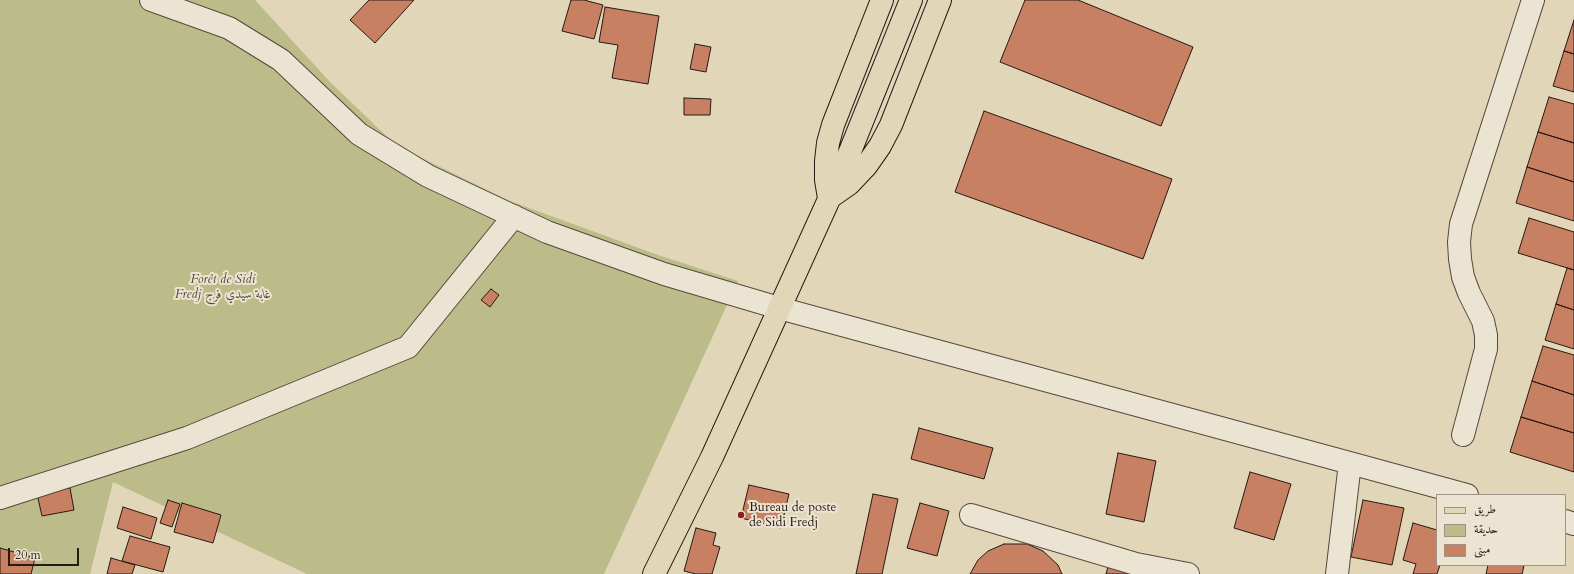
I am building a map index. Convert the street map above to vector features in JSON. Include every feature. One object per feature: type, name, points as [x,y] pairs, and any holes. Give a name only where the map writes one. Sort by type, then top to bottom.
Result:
[{"type":"main road","points":[[829,198],[826,180],[828,143],[882,0]]},
{"type":"main road","points":[[654,574],[712,457],[860,131],[911,0]]},
{"type":"main road","points":[[829,198],[849,184],[866,166],[880,146],[891,125],[940,0]]},
{"type":"street","points":[[150,0],[229,28],[281,60],[359,134],[428,176],[547,232],[664,274],[779,308],[1463,494]]},
{"type":"street","points":[[1463,435],[1486,349],[1486,335],[1483,321],[1469,293],[1462,271],[1459,242],[1461,224],[1533,0]]},
{"type":"street","points":[[0,498],[187,438],[408,347],[514,216]]},
{"type":"street","points":[[1337,574],[1350,463]]},
{"type":"street","points":[[971,515],[1136,564],[1188,574]]},
{"type":"green space","name":"Forêt de Sidi Fredj غابة سيدي فرج","points":[[0,0],[255,0],[332,84],[397,146],[510,201],[658,255],[738,281],[604,574],[307,574],[113,482],[90,574],[0,574]]},
{"type":"building","points":[[369,0],[414,0],[375,43],[350,20]]},
{"type":"building","points":[[571,0],[584,0],[603,5],[594,39],[562,31]]},
{"type":"building","points":[[1025,0],[1078,0],[1193,47],[1161,126],[1000,62]]},
{"type":"building","points":[[605,7],[659,16],[648,84],[612,78],[618,45],[599,42]]},
{"type":"building","points":[[1574,20],[1574,54],[1564,51]]},
{"type":"building","points":[[695,44],[711,47],[706,72],[690,69]]},
{"type":"building","points":[[1564,51],[1574,54],[1574,92],[1553,86]]},
{"type":"building","points":[[1549,97],[1574,104],[1574,143],[1538,132]]},
{"type":"building","points":[[684,98],[711,99],[710,115],[684,115]]},
{"type":"building","points":[[984,111],[1172,179],[1143,259],[955,192]]},
{"type":"building","points":[[1538,132],[1574,143],[1574,182],[1527,167]]},
{"type":"building","points":[[1527,167],[1574,182],[1574,221],[1516,203]]},
{"type":"building","points":[[1529,218],[1574,232],[1574,270],[1518,253]]},
{"type":"building","points":[[1567,268],[1574,270],[1574,310],[1556,304]]},
{"type":"building","points":[[491,289],[499,295],[490,307],[481,300]]},
{"type":"building","points":[[1556,304],[1574,310],[1574,349],[1545,340]]},
{"type":"building","points":[[1543,346],[1574,355],[1574,395],[1532,381]]},
{"type":"building","points":[[1532,381],[1574,395],[1574,433],[1521,417]]},
{"type":"building","points":[[1521,417],[1574,433],[1574,472],[1510,452]]},
{"type":"building","points":[[919,428],[993,448],[984,479],[911,459]]},
{"type":"building","points":[[1118,453],[1156,461],[1144,522],[1106,514]]},
{"type":"building","points":[[1250,472],[1291,484],[1274,540],[1234,528]]},
{"type":"building","points":[[749,485],[789,494],[781,528],[741,518]]},
{"type":"building","points":[[70,488],[74,510],[42,516],[37,494]]},
{"type":"building","points":[[873,494],[898,499],[882,574],[856,574]]},
{"type":"building","points":[[168,500],[180,504],[172,527],[160,523]]},
{"type":"building","points":[[1363,500],[1404,508],[1392,565],[1351,557]]},
{"type":"building","points":[[182,503],[221,515],[213,543],[174,532]]},
{"type":"building","points":[[920,503],[949,511],[937,556],[907,548]]},
{"type":"building","points":[[123,507],[157,518],[151,539],[117,528]]},
{"type":"building","points":[[1413,523],[1436,530],[1436,566],[1440,566],[1437,574],[1413,574],[1416,564],[1403,560]]},
{"type":"building","points":[[696,528],[716,533],[713,545],[720,547],[712,574],[696,574],[684,571]]},
{"type":"building","points":[[130,536],[170,547],[163,572],[122,561]]},
{"type":"building","points":[[1004,544],[1027,544],[1043,551],[1058,565],[1062,574],[970,574],[978,560],[988,551]]},
{"type":"building","points":[[0,548],[35,558],[31,574],[0,574]]},
{"type":"building","points":[[111,558],[135,565],[132,574],[107,574]]},
{"type":"building","points":[[1110,559],[1147,574],[1106,574]]},
{"type":"building","points":[[1488,566],[1524,566],[1522,574],[1486,574]]},
{"type":"place","name":"Bureau de poste de Sidi Fredj","points":[[741,515]]}]
